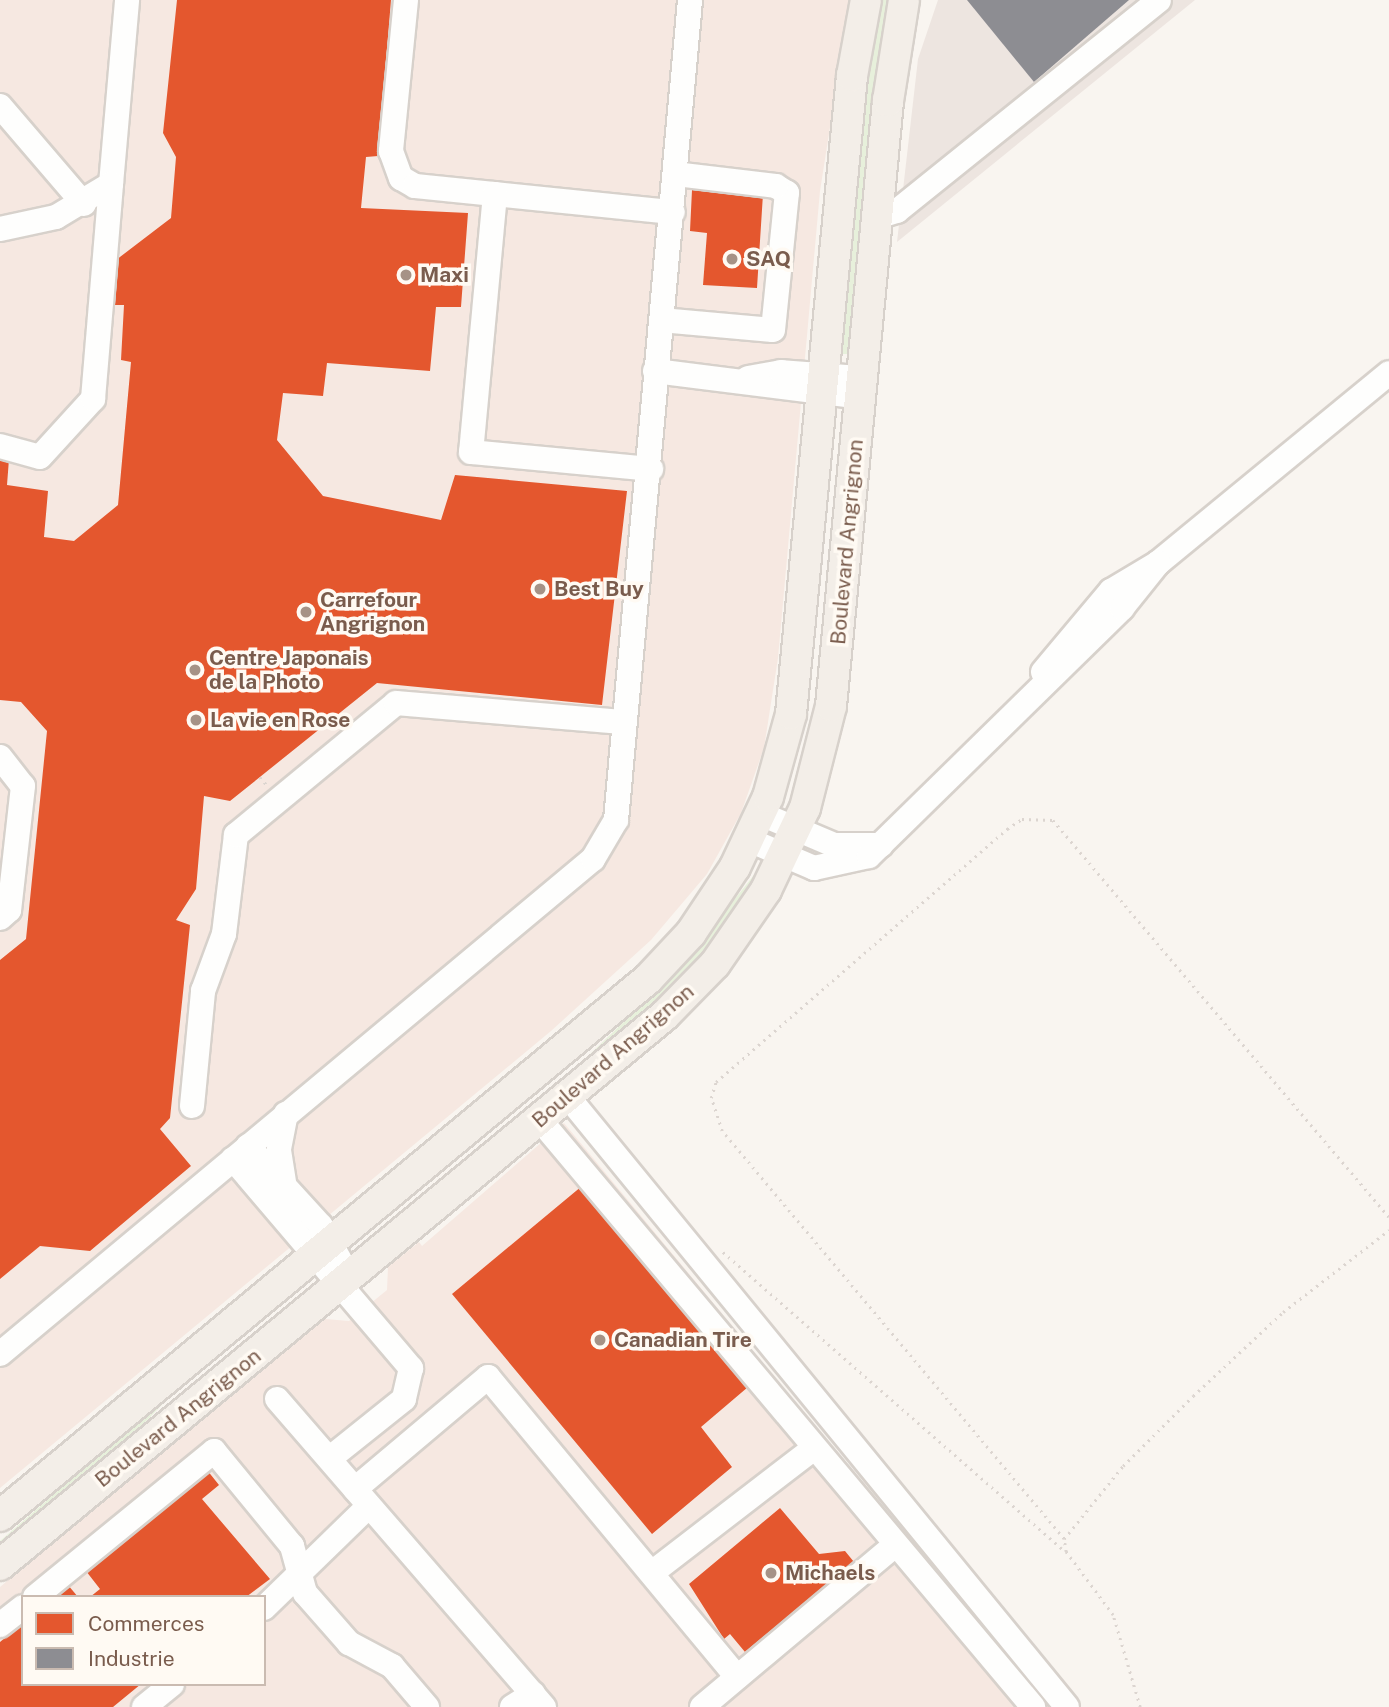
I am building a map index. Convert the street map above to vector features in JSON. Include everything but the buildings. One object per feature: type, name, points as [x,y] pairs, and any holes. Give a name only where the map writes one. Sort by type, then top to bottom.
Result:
[{"type":"main road","name":"Boulevard Angrignon","points":[[0,1516],[648,979],[704,916],[755,827],[791,714],[852,76],[866,0]]},
{"type":"main road","name":"Boulevard Angrignon","points":[[0,1565],[350,1288],[703,978],[784,858],[797,830],[831,706],[877,217],[904,0]]},
{"type":"lane","points":[[0,446],[40,457],[93,399],[127,0]]},
{"type":"lane","points":[[406,0],[393,168],[415,186],[673,212]]},
{"type":"lane","points":[[0,1354],[593,859],[616,820],[622,722],[650,469],[655,371],[673,212],[690,0]]},
{"type":"lane","points":[[877,217],[897,211],[1159,0]]},
{"type":"lane","points":[[0,106],[84,204]]},
{"type":"lane","points":[[661,320],[773,330],[787,193],[776,186],[676,174]]},
{"type":"lane","points":[[0,229],[56,217],[84,204],[111,184]]},
{"type":"lane","points":[[495,194],[471,452],[650,469]]},
{"type":"lane","points":[[655,371],[861,388]]},
{"type":"lane","points":[[755,827],[784,858],[814,868],[850,865],[882,844],[1025,699],[1122,608],[1158,563],[1389,373]]},
{"type":"lane","points":[[192,1106],[202,991],[224,934],[236,835],[396,703],[622,722]]},
{"type":"lane","points":[[0,757],[23,786],[9,910],[0,918]]},
{"type":"lane","points":[[755,827],[797,830],[845,847],[882,844]]},
{"type":"lane","points":[[568,1097],[1067,1707]]},
{"type":"lane","points":[[286,1114],[279,1149],[284,1182],[322,1249]]},
{"type":"lane","points":[[540,1120],[1033,1707]]},
{"type":"lane","points":[[240,1152],[322,1249],[407,1359],[411,1386],[404,1399],[330,1458]]},
{"type":"lane","points":[[240,1152],[284,1182]]},
{"type":"lane","points":[[266,1606],[299,1574],[362,1497],[488,1377],[653,1572],[737,1677]]},
{"type":"lane","points":[[277,1399],[538,1700],[512,1707]]},
{"type":"lane","points":[[653,1572],[814,1448]]},
{"type":"lane","points":[[37,1595],[214,1451],[292,1546],[305,1593],[349,1643],[392,1666],[427,1707]]},
{"type":"lane","points":[[702,1707],[895,1545]]},
{"type":"lane","points":[[0,1625],[21,1609]]},
{"type":"lane","points":[[144,1707],[170,1686]]},
{"type":"path","points":[[1066,1552],[1064,1539],[722,1131],[711,1098],[729,1066],[1007,829],[1023,819],[1053,820],[1389,1217]]},
{"type":"path","points":[[1064,1539],[1193,1396],[1283,1312],[1389,1230]]},
{"type":"path","points":[[718,1249],[1066,1552],[1113,1615],[1140,1707]]},
{"type":"shaded area","name":"Carrefour Angrignon","points":[[0,0],[850,0],[820,191],[778,658],[764,748],[741,813],[707,874],[651,940],[551,1031],[0,1488]]},
{"type":"shaded area","points":[[938,0],[1195,0],[897,242],[918,59]]},
{"type":"shaded area","points":[[564,1123],[1048,1707],[0,1707],[0,1587],[325,1319],[349,1321],[387,1290],[388,1267],[419,1242],[422,1246]]},
{"type":"green space","points":[[881,0],[890,0],[876,77],[850,354],[840,354],[867,64]]},
{"type":"green space","points":[[754,875],[755,882],[706,953],[675,988],[566,1077],[677,971]]},
{"type":"green space","points":[[189,1377],[118,1450],[0,1549],[0,1541]]},
{"type":"place","name":"SAQ","points":[[732,259]]},
{"type":"place","name":"Maxi","points":[[406,275]]},
{"type":"place","name":"Best Buy","points":[[540,589]]},
{"type":"place","name":"Carrefour Angrignon","points":[[306,612]]},
{"type":"place","name":"Centre Japonais de la Photo","points":[[195,670]]},
{"type":"place","name":"La vie en Rose","points":[[196,720]]},
{"type":"place","name":"Canadian Tire","points":[[600,1340]]},
{"type":"place","name":"Michaels","points":[[771,1573]]}]
